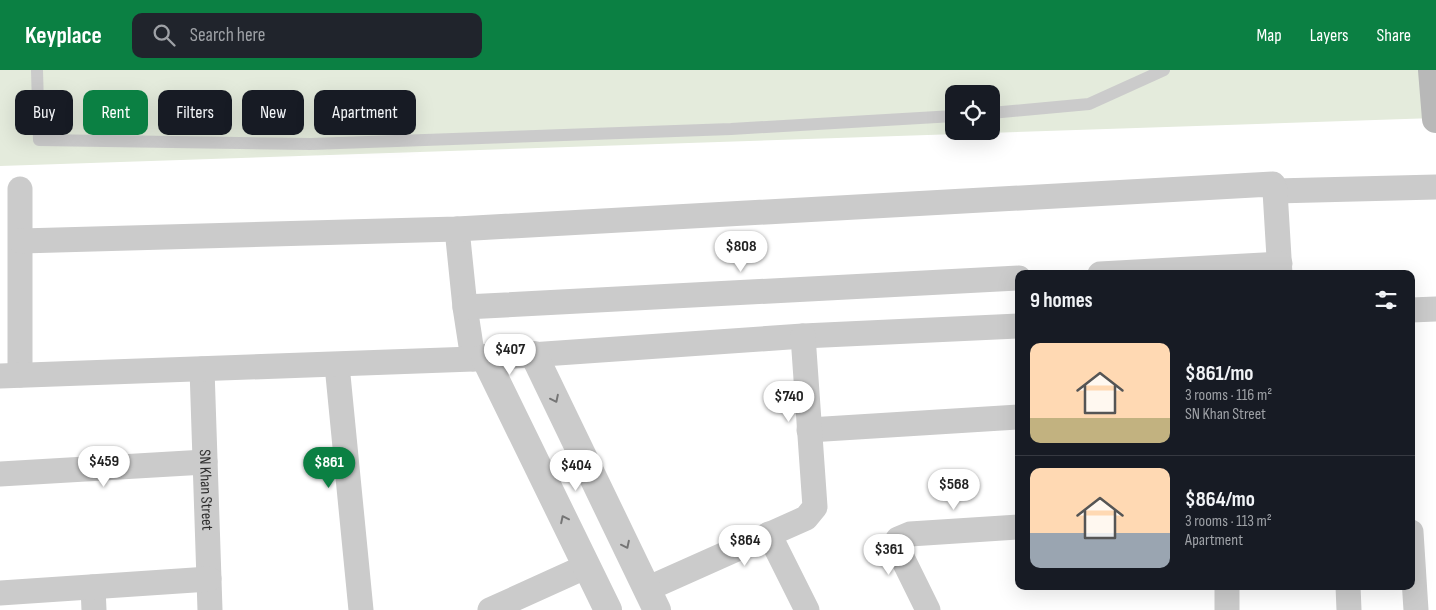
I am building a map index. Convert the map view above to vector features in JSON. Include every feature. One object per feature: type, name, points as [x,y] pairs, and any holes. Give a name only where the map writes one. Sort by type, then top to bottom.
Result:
[{"type":"main road","points":[[1434,82],[1436,119]]},
{"type":"street","points":[[21,241],[457,229],[1273,184],[1280,269],[1244,270]]},
{"type":"street","points":[[1275,191],[1436,187]]},
{"type":"street","points":[[20,189],[21,241],[10,376],[337,365],[479,358],[803,336],[1015,326]]},
{"type":"street","points":[[457,229],[465,307],[479,358],[608,610]]},
{"type":"street","points":[[465,307],[1015,278]]},
{"type":"street","points":[[1415,310],[1436,309]]},
{"type":"street","points":[[534,355],[652,599],[769,534],[806,518],[815,507],[803,336]]},
{"type":"street","points":[[337,365],[361,610]]},
{"type":"street","name":"SN Khan Street","points":[[202,370],[210,610]]},
{"type":"street","points":[[810,430],[1015,417]]},
{"type":"street","points":[[0,474],[205,462]]},
{"type":"street","points":[[928,610],[896,545],[898,539],[910,534],[1015,527]]},
{"type":"street","points":[[769,534],[807,610]]},
{"type":"street","points":[[490,610],[587,566]]},
{"type":"street","points":[[0,593],[94,598],[209,579]]},
{"type":"street","points":[[1227,590],[1227,610]]},
{"type":"street","points":[[1348,590],[1349,610]]},
{"type":"street","points":[[1415,590],[1416,610]]},
{"type":"lane","points":[[37,70],[39,140],[311,144],[731,130],[945,117]]},
{"type":"lane","points":[[1000,112],[1089,104],[1164,70]]},
{"type":"green space","points":[[0,70],[1433,70],[1435,118],[1000,133],[1000,85],[945,85],[945,134],[0,166]]}]
